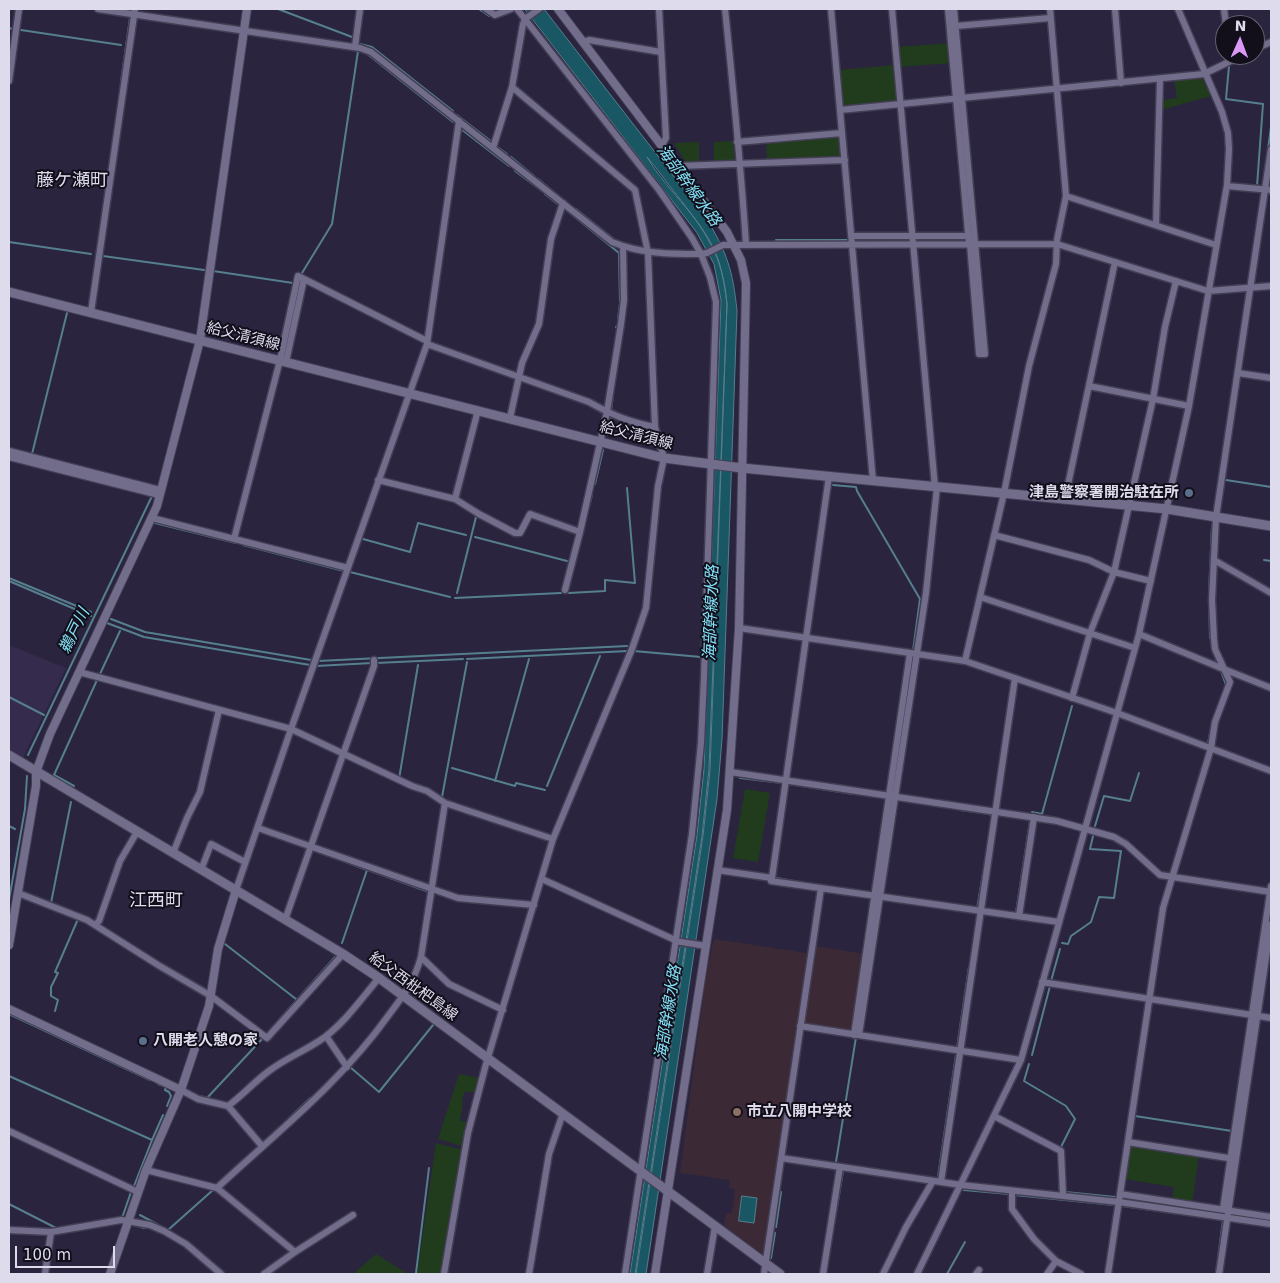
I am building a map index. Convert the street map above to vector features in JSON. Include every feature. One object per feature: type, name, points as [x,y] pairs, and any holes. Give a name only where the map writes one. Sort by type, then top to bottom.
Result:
[{"type":"main road","name":"給父清須線","points":[[9,292],[664,458],[738,468],[1167,509],[1271,526]]},
{"type":"main road","name":"給父西枇杷島線","points":[[9,755],[343,954],[379,978],[780,1274]]},
{"type":"street","points":[[9,81],[19,9]]},
{"type":"street","points":[[98,9],[134,11],[244,31],[355,47],[371,52],[612,242],[648,253],[704,253],[723,245],[852,240],[1057,244],[1208,291],[1271,286]]},
{"type":"street","points":[[9,945],[36,786],[36,772],[50,734],[152,518],[200,340],[247,9]]},
{"type":"street","points":[[355,47],[360,9]]},
{"type":"street","points":[[486,9],[495,15],[511,9]]},
{"type":"street","points":[[517,9],[527,18],[659,190],[704,253],[716,302],[712,465],[701,743],[692,834],[643,1173],[625,1274]]},
{"type":"street","points":[[493,148],[512,87],[523,24],[527,18],[539,9]]},
{"type":"street","points":[[558,9],[712,210],[735,245],[741,260],[746,283],[738,468],[740,628],[727,810],[655,1274]]},
{"type":"street","points":[[659,9],[666,138],[662,145]]},
{"type":"street","points":[[725,9],[737,142],[741,164],[746,245]]},
{"type":"street","points":[[831,9],[846,160],[873,481]]},
{"type":"street","points":[[857,1035],[913,653],[926,592],[936,487],[892,9]]},
{"type":"street","points":[[948,9],[959,99],[970,242],[985,354],[980,354],[970,242],[959,99],[954,9]]},
{"type":"street","points":[[966,661],[1004,493],[1029,366],[1056,264],[1057,244],[1066,196],[1050,9]]},
{"type":"street","points":[[1115,9],[1121,83]]},
{"type":"street","points":[[917,1274],[1021,1060],[1139,634],[1190,406],[1227,186],[1229,149],[1228,133],[1222,112],[1204,74],[1178,9]]},
{"type":"street","points":[[91,312],[134,11]]},
{"type":"street","points":[[956,26],[1050,18]]},
{"type":"street","points":[[583,42],[589,40],[661,52]]},
{"type":"street","points":[[840,110],[1204,74],[1219,65]]},
{"type":"street","points":[[1156,225],[1160,79]]},
{"type":"street","points":[[444,1274],[468,1133],[488,1058],[553,839],[642,623],[646,608],[658,486],[664,458],[655,427],[648,253],[635,190],[512,87]]},
{"type":"street","points":[[110,1274],[146,1170],[181,1090],[209,1006],[218,949],[245,862],[290,729],[427,343],[459,121]]},
{"type":"street","points":[[737,142],[842,133]]},
{"type":"street","points":[[1108,1274],[1163,908],[1211,748],[1215,722],[1230,682],[1216,649],[1214,639],[1212,600],[1216,517],[1251,287],[1268,190],[1271,149]]},
{"type":"street","points":[[678,166],[846,160]]},
{"type":"street","points":[[1227,186],[1268,190]]},
{"type":"street","points":[[1066,196],[1216,245]]},
{"type":"street","points":[[510,418],[522,363],[539,324],[551,239],[563,203]]},
{"type":"street","points":[[565,590],[607,412],[624,300],[623,246]]},
{"type":"street","points":[[1065,499],[1116,262]]},
{"type":"street","points":[[234,539],[283,361],[298,276],[427,343],[589,402],[607,412],[636,423],[655,427]]},
{"type":"street","points":[[1072,698],[1090,633],[1114,572],[1176,281]]},
{"type":"street","points":[[1238,373],[1271,378]]},
{"type":"street","points":[[1089,386],[1190,406]]},
{"type":"street","points":[[455,499],[478,410]]},
{"type":"street","points":[[9,451],[35,461]]},
{"type":"street","points":[[9,457],[35,461],[160,492]]},
{"type":"street","points":[[772,878],[830,476]]},
{"type":"street","points":[[378,480],[455,499],[515,533],[520,533],[530,514],[580,532]]},
{"type":"street","points":[[152,518],[348,568]]},
{"type":"street","points":[[994,535],[1088,560],[1114,572],[1151,581]]},
{"type":"street","points":[[1214,560],[1271,593]]},
{"type":"street","points":[[980,597],[1135,648]]},
{"type":"street","points":[[740,628],[966,661],[1117,713],[1271,771]]},
{"type":"street","points":[[1139,634],[1271,688]]},
{"type":"street","points":[[286,920],[374,666],[374,660]]},
{"type":"street","points":[[79,672],[290,729],[412,786],[427,791],[445,802],[553,839]]},
{"type":"street","points":[[941,1182],[1015,678]]},
{"type":"street","points":[[173,853],[200,792],[219,710]]},
{"type":"street","points":[[730,772],[1058,821],[1114,837],[1126,844],[1160,875],[1271,890],[1255,1015]]},
{"type":"street","points":[[217,1188],[347,1067],[377,1032],[416,975],[421,957],[445,802]]},
{"type":"street","points":[[1019,916],[1034,817]]},
{"type":"street","points":[[258,828],[458,898],[534,905]]},
{"type":"street","points":[[95,925],[99,921],[120,861],[137,832]]},
{"type":"street","points":[[201,870],[211,844],[245,862]]},
{"type":"street","points":[[717,870],[772,878],[772,881],[1059,922]]},
{"type":"street","points":[[542,879],[676,941],[706,946]]},
{"type":"street","points":[[764,1274],[821,888]]},
{"type":"street","points":[[18,893],[88,920],[158,966],[211,996],[267,1038],[343,954]]},
{"type":"street","points":[[1219,1274],[1233,1159],[1271,924]]},
{"type":"street","points":[[421,957],[449,984],[503,1010]]},
{"type":"street","points":[[228,1106],[268,1072],[308,1049],[326,1036],[353,1010],[379,978]]},
{"type":"street","points":[[1042,982],[1271,1018]]},
{"type":"street","points":[[9,1009],[198,1099],[228,1106],[262,1146]]},
{"type":"street","points":[[800,1026],[1021,1060]]},
{"type":"street","points":[[326,1036],[347,1067]]},
{"type":"street","points":[[529,1274],[549,1154],[562,1113]]},
{"type":"street","points":[[994,1116],[1061,1151],[1062,1195]]},
{"type":"street","points":[[9,1131],[138,1192]]},
{"type":"street","points":[[1128,1142],[1233,1159]]},
{"type":"street","points":[[781,1158],[961,1185],[1271,1216]]},
{"type":"street","points":[[823,1274],[840,1167]]},
{"type":"street","points":[[146,1170],[217,1188],[295,1252]]},
{"type":"street","points":[[883,1274],[906,1227],[933,1181]]},
{"type":"street","points":[[1012,1191],[1011,1205],[1034,1239],[1056,1261],[1081,1274]]},
{"type":"street","points":[[1120,1194],[1226,1212],[1271,1224]]},
{"type":"street","points":[[264,1274],[353,1215]]},
{"type":"street","points":[[9,1230],[51,1232],[116,1220],[150,1225],[186,1244],[221,1274]]},
{"type":"street","points":[[707,1274],[715,1226]]},
{"type":"street","points":[[45,1274],[51,1232]]},
{"type":"street","points":[[1047,1274],[1056,1261]]},
{"type":"shaded area","points":[[949,43],[951,63],[899,67],[897,47]]},
{"type":"shaded area","points":[[895,65],[898,100],[896,103],[842,106],[839,70]]},
{"type":"shaded area","points":[[1202,78],[1211,96],[1161,110],[1162,100],[1177,98],[1174,79]]},
{"type":"shaded area","points":[[841,136],[841,158],[767,161],[766,141]]},
{"type":"shaded area","points":[[733,141],[735,162],[714,163],[714,142]]},
{"type":"shaded area","points":[[699,142],[699,163],[687,164],[674,143]]},
{"type":"shaded area","points":[[9,645],[66,668],[23,758],[9,749]]},
{"type":"shaded area","points":[[745,789],[770,793],[758,862],[733,858]]},
{"type":"shaded area","name":"市立八開中学校","points":[[714,939],[813,954],[815,946],[865,954],[853,1032],[798,1023],[763,1254],[724,1226],[726,1213],[732,1213],[735,1189],[729,1188],[730,1180],[680,1173],[706,975]]},
{"type":"shaded area","points":[[459,1074],[479,1078],[474,1092],[465,1092],[462,1100],[460,1120],[468,1123],[462,1146],[438,1139]]},
{"type":"shaded area","points":[[436,1143],[463,1150],[442,1274],[417,1274]]},
{"type":"shaded area","points":[[1133,1144],[1199,1155],[1192,1203],[1172,1200],[1174,1187],[1124,1179],[1129,1146]]},
{"type":"shaded area","points":[[376,1254],[408,1274],[353,1274]]},
{"type":"water","name":"海部幹線水路","points":[[525,9],[544,9],[706,218],[728,262],[737,311],[722,739],[717,799],[646,1274],[636,1274],[703,836],[710,770],[727,304],[709,769],[702,836],[635,1274],[630,1274],[697,835],[704,769],[721,300],[714,264],[697,233]],"holes":[[[647,157],[654,166],[694,218],[665,183]]]},
{"type":"water","points":[[742,1196],[757,1198],[754,1223],[739,1221]]},
{"type":"waterway","points":[[278,9],[352,37]]},
{"type":"waterway","points":[[479,9],[489,16]]},
{"type":"waterway","points":[[121,82],[130,18]]},
{"type":"waterway","points":[[9,28],[13,29]]},
{"type":"waterway","points":[[21,30],[121,45]]},
{"type":"waterway","points":[[360,44],[372,47],[453,111]]},
{"type":"waterway","points":[[302,273],[332,224],[358,51]]},
{"type":"waterway","points":[[366,53],[453,122]]},
{"type":"waterway","points":[[1229,66],[1226,99],[1263,104],[1257,186]]},
{"type":"waterway","points":[[457,115],[492,142]]},
{"type":"waterway","points":[[1268,149],[1271,127]]},
{"type":"waterway","points":[[461,129],[509,166]]},
{"type":"waterway","points":[[496,146],[507,154]]},
{"type":"waterway","points":[[511,157],[534,176]]},
{"type":"waterway","points":[[515,171],[542,191]]},
{"type":"waterway","points":[[538,179],[572,207]]},
{"type":"waterway","points":[[545,194],[559,205]]},
{"type":"waterway","points":[[565,209],[619,253],[620,303],[618,319]]},
{"type":"waterway","points":[[576,209],[615,240]]},
{"type":"waterway","points":[[776,240],[849,240]]},
{"type":"waterway","points":[[854,240],[966,240]]},
{"type":"waterway","points":[[9,242],[91,254]]},
{"type":"waterway","points":[[103,256],[204,270]]},
{"type":"waterway","points":[[213,271],[293,283]]},
{"type":"waterway","points":[[32,454],[67,313]]},
{"type":"waterway","points":[[611,411],[615,379]]},
{"type":"waterway","points":[[592,407],[602,413]]},
{"type":"waterway","points":[[607,435],[610,418]]},
{"type":"waterway","points":[[453,494],[473,419]]},
{"type":"waterway","points":[[595,484],[603,450]]},
{"type":"waterway","points":[[1226,480],[1271,487]]},
{"type":"waterway","points":[[833,485],[856,487],[920,599],[913,651]]},
{"type":"waterway","points":[[569,593],[605,591],[605,580],[635,583],[627,488]]},
{"type":"waterway","points":[[588,510],[592,495]]},
{"type":"waterway","name":"鵜戸川","points":[[28,755],[152,496]]},
{"type":"waterway","points":[[457,593],[476,517]]},
{"type":"waterway","points":[[155,523],[236,543]]},
{"type":"waterway","points":[[363,539],[410,552],[418,523],[466,535]]},
{"type":"waterway","points":[[1209,593],[1212,526]]},
{"type":"waterway","points":[[475,537],[567,561]]},
{"type":"waterway","points":[[243,545],[344,571]]},
{"type":"waterway","points":[[1264,560],[1271,561]]},
{"type":"waterway","points":[[350,572],[450,597]]},
{"type":"waterway","points":[[9,578],[91,612]]},
{"type":"waterway","points":[[9,581],[91,616]]},
{"type":"waterway","points":[[455,598],[561,593]]},
{"type":"waterway","points":[[1209,599],[1210,638]]},
{"type":"waterway","points":[[111,619],[145,632],[311,660]]},
{"type":"waterway","points":[[107,623],[144,637],[310,665]]},
{"type":"waterway","points":[[100,674],[120,631]]},
{"type":"waterway","points":[[318,661],[627,646]]},
{"type":"waterway","points":[[1212,649],[1217,662]]},
{"type":"waterway","points":[[467,659],[628,651]]},
{"type":"waterway","name":"海部幹線水路","points":[[634,651],[701,657]]},
{"type":"waterway","points":[[547,786],[600,656]]},
{"type":"waterway","points":[[376,663],[463,659]]},
{"type":"waterway","points":[[495,781],[529,659]]},
{"type":"waterway","points":[[431,790],[442,797],[467,662]]},
{"type":"waterway","points":[[316,666],[372,663]]},
{"type":"waterway","points":[[399,779],[418,665]]},
{"type":"waterway","points":[[1221,671],[1226,685]]},
{"type":"waterway","points":[[74,786],[54,775],[97,680]]},
{"type":"waterway","points":[[9,697],[44,715]]},
{"type":"waterway","points":[[1032,812],[1042,814],[1072,706]]},
{"type":"waterway","points":[[1208,743],[1213,719]]},
{"type":"waterway","points":[[452,768],[515,786],[516,783],[545,790]]},
{"type":"waterway","points":[[1095,826],[1104,796],[1130,801],[1139,773]]},
{"type":"waterway","name":"鵜戸川","points":[[9,900],[25,809],[27,776]]},
{"type":"waterway","points":[[740,778],[782,783]]},
{"type":"waterway","points":[[789,784],[853,794]]},
{"type":"waterway","points":[[51,903],[71,802]]},
{"type":"waterway","points":[[960,810],[990,814],[992,818]]},
{"type":"waterway","points":[[1014,913],[1016,913],[1030,821]]},
{"type":"waterway","points":[[9,826],[15,829]]},
{"type":"waterway","points":[[1062,943],[1068,944],[1071,936],[1091,922],[1099,897],[1114,898],[1121,851],[1090,849],[1093,836]]},
{"type":"waterway","points":[[977,909],[985,862]]},
{"type":"waterway","points":[[342,943],[367,870],[351,864]]},
{"type":"waterway","points":[[368,870],[429,892]]},
{"type":"waterway","points":[[777,878],[799,882]]},
{"type":"waterway","points":[[55,1011],[58,1000],[51,996],[51,987],[58,973],[55,972],[78,919]]},
{"type":"waterway","points":[[225,944],[296,999]]},
{"type":"waterway","points":[[1051,981],[1060,949]]},
{"type":"waterway","points":[[270,1030],[335,957]]},
{"type":"waterway","points":[[957,1048],[969,967]]},
{"type":"waterway","points":[[1032,1055],[1050,986]]},
{"type":"waterway","points":[[9,1014],[150,1080]]},
{"type":"waterway","points":[[350,1067],[379,1092],[433,1025]]},
{"type":"waterway","points":[[836,1162],[856,1037]]},
{"type":"waterway","points":[[200,1096],[207,1098],[263,1038]]},
{"type":"waterway","points":[[938,1177],[956,1055]]},
{"type":"waterway","points":[[1029,1064],[1024,1081],[1066,1106],[1075,1119],[1061,1147]]},
{"type":"waterway","points":[[9,1076],[152,1140]]},
{"type":"waterway","points":[[158,1084],[166,1087],[165,1090],[171,1096],[167,1106]]},
{"type":"waterway","points":[[283,1124],[310,1098]]},
{"type":"waterway","points":[[134,1186],[163,1115]]},
{"type":"waterway","points":[[1135,1116],[1232,1131]]},
{"type":"waterway","points":[[1059,1167],[1059,1188]]},
{"type":"waterway","points":[[416,1273],[429,1168]]},
{"type":"waterway","points":[[832,1236],[843,1171]]},
{"type":"waterway","points":[[168,1230],[213,1190]]},
{"type":"waterway","points":[[964,1190],[1009,1194]]},
{"type":"waterway","points":[[122,1218],[131,1192]]},
{"type":"waterway","points":[[776,1227],[781,1192]]},
{"type":"waterway","points":[[1065,1192],[1115,1197]]},
{"type":"waterway","points":[[1015,1195],[1114,1205]]},
{"type":"waterway","points":[[1124,1198],[1203,1210]]},
{"type":"waterway","points":[[9,1204],[58,1229]]},
{"type":"waterway","points":[[1122,1206],[1211,1218]]},
{"type":"waterway","points":[[140,1215],[164,1228]]},
{"type":"waterway","points":[[1216,1274],[1223,1220]]},
{"type":"waterway","points":[[134,1225],[144,1228],[148,1227]]},
{"type":"waterway","points":[[1264,1226],[1271,1227]]},
{"type":"waterway","points":[[771,1258],[775,1233]]},
{"type":"waterway","points":[[947,1274],[965,1242]]},
{"type":"waterway","points":[[201,1253],[214,1264]]},
{"type":"place","name":"津島警察署開治駐在所","points":[[1189,493]]},
{"type":"place","name":"八開老人憩の家","points":[[143,1041]]},
{"type":"place","name":"市立八開中学校","points":[[737,1112]]},
{"type":"district","name":"藤ケ瀬町","points":[[72,181]]},
{"type":"district","name":"江西町","points":[[156,901]]}]
